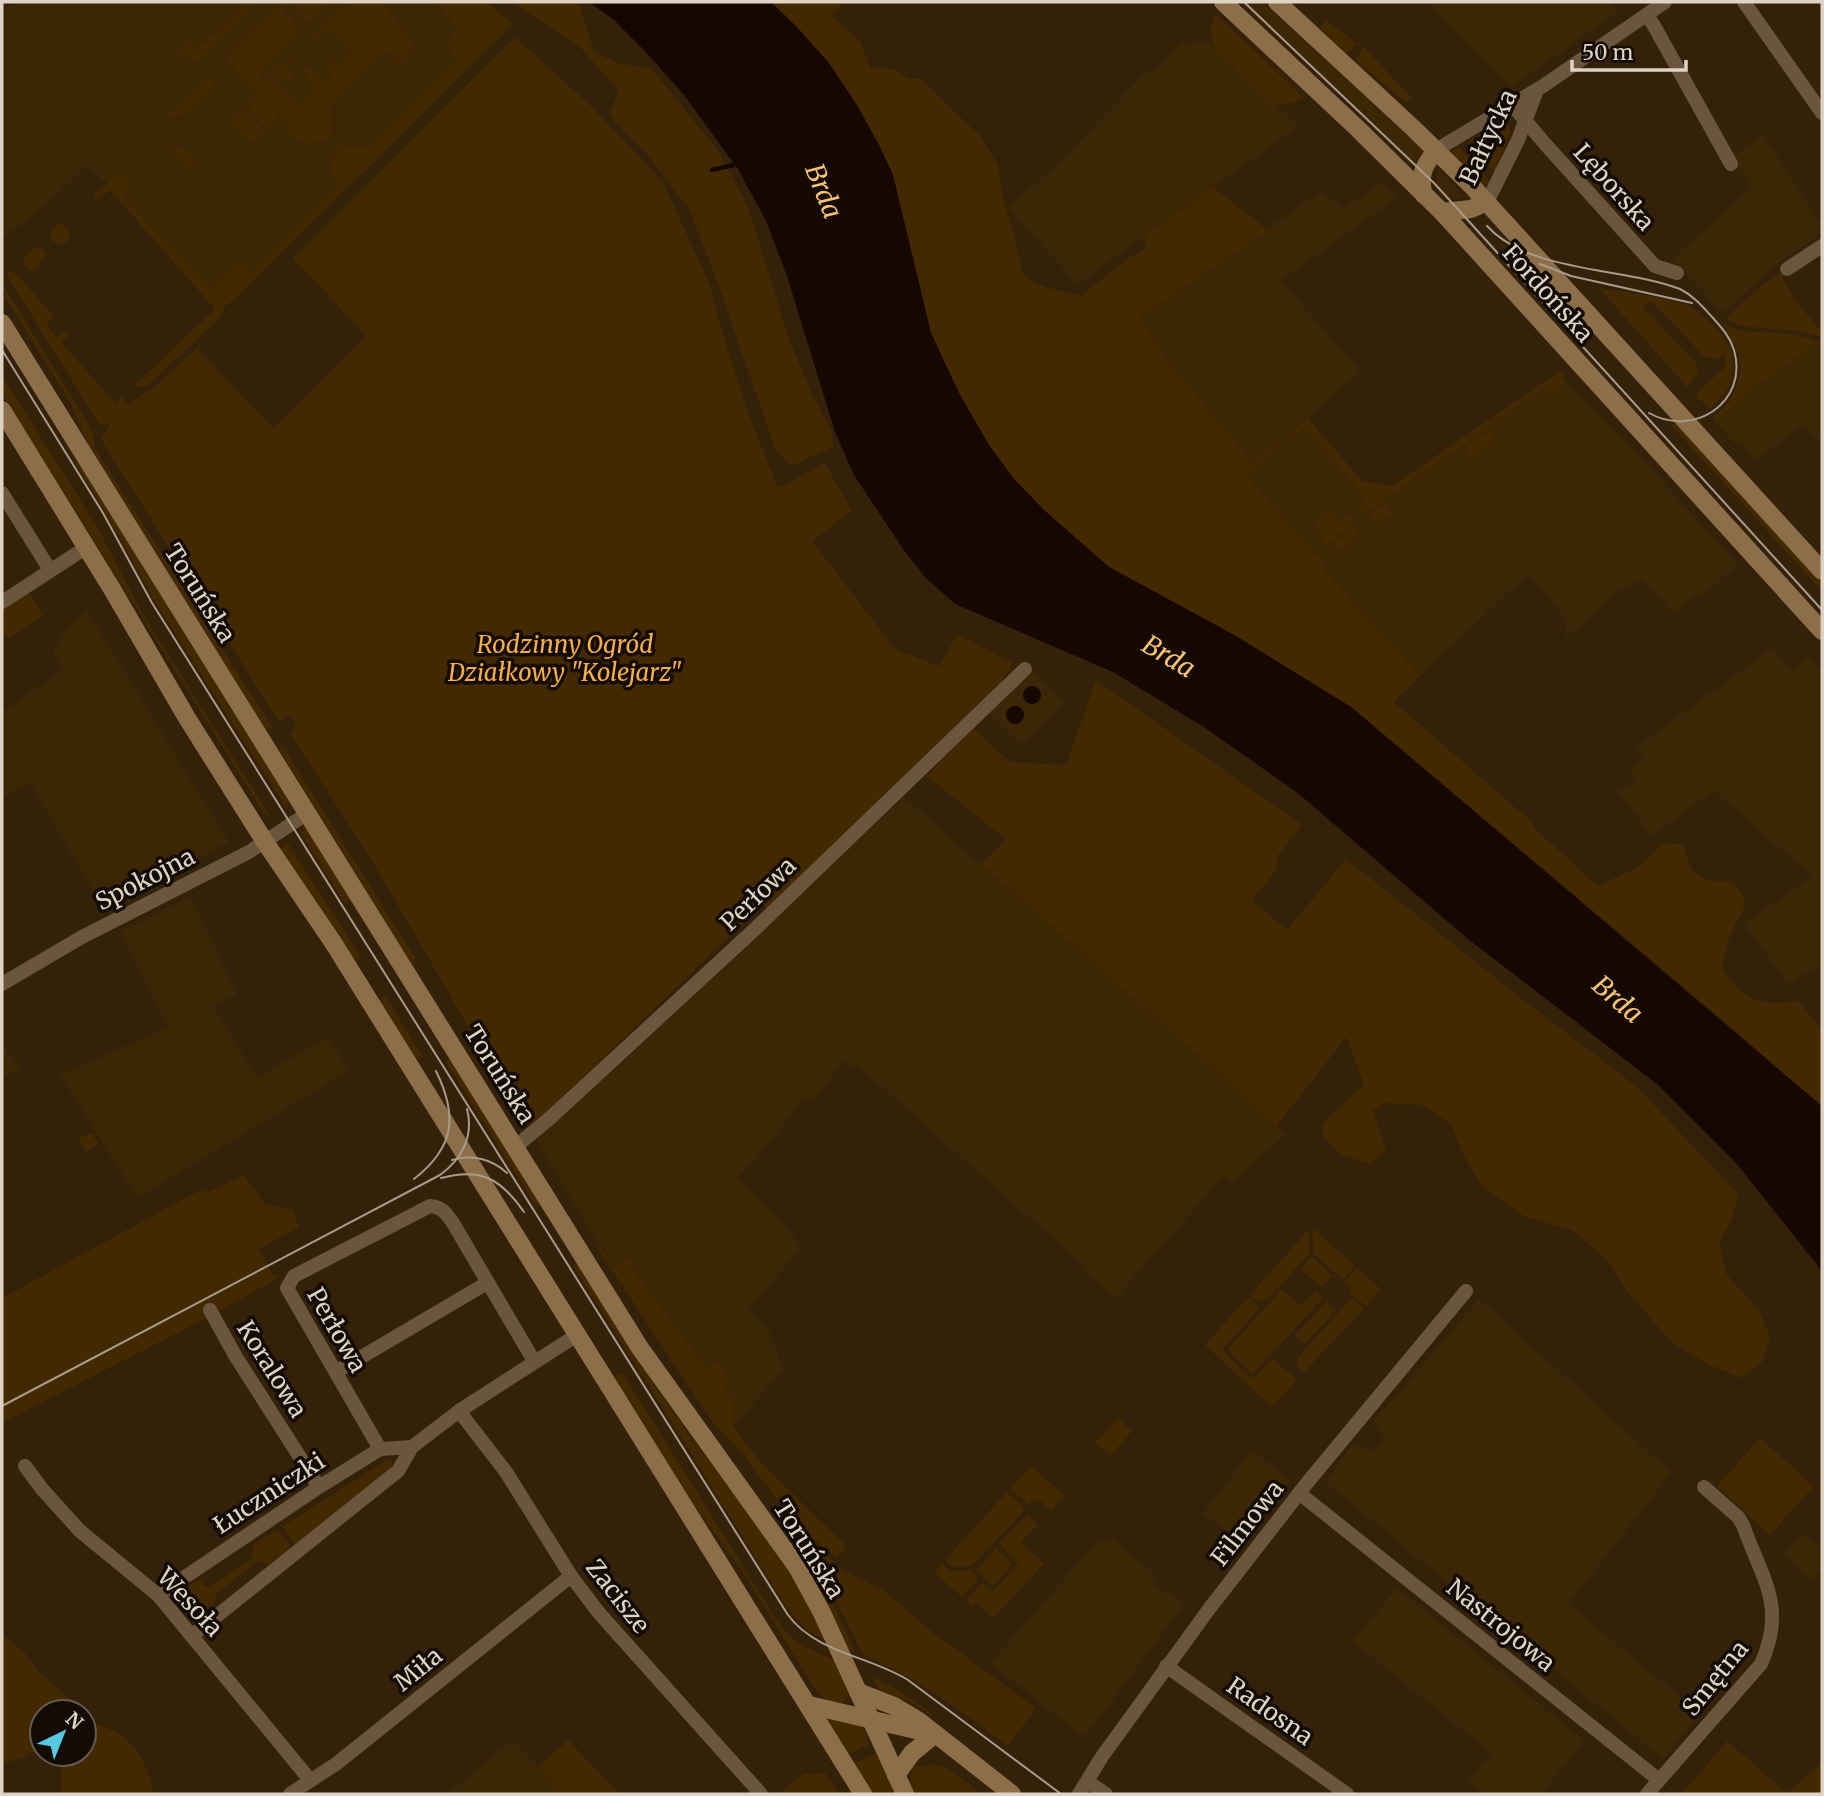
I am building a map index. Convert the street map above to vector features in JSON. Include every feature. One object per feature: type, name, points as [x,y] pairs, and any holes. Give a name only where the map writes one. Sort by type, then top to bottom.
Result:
[{"type":"main road","name":"Fordońska","points":[[1223,2],[1446,216],[1822,631]]},
{"type":"main road","name":"Fordońska","points":[[1277,2],[1488,202],[1822,571]]},
{"type":"main road","name":"Bałtycka","points":[[1424,195],[1420,183],[1422,171],[1436,150]]},
{"type":"main road","name":"Bałtycka","points":[[1446,216],[1488,202]]},
{"type":"main road","name":"Toruńska","points":[[2,323],[640,1348],[797,1567],[822,1613],[905,1794]]},
{"type":"main road","points":[[2,410],[87,547],[187,718],[265,842],[334,944],[863,1794]]},
{"type":"main road","points":[[858,1692],[901,1710],[1012,1794]]},
{"type":"main road","points":[[808,1705],[934,1735]]},
{"type":"main road","points":[[895,1775],[912,1753],[934,1735]]},
{"type":"street","name":"Bałtycka","points":[[1436,150],[1537,90],[1665,2]]},
{"type":"street","points":[[1744,2],[1822,113]]},
{"type":"street","points":[[1646,15],[1731,164]]},
{"type":"street","name":"Bałtycka","points":[[1488,202],[1537,90]]},
{"type":"street","name":"Lęborska","points":[[1512,105],[1656,266],[1677,273]]},
{"type":"street","points":[[1787,269],[1822,246]]},
{"type":"street","points":[[2,493],[50,570]]},
{"type":"street","points":[[2,602],[87,547]]},
{"type":"street","name":"Perłowa","points":[[515,1147],[549,1119],[755,929],[1025,669]]},
{"type":"street","name":"Spokojna","points":[[2,984],[82,937],[265,842],[308,813]]},
{"type":"street","name":"Perłowa","points":[[380,1449],[287,1289],[294,1276],[430,1206],[438,1207],[445,1211],[534,1361]]},
{"type":"street","points":[[336,1372],[487,1283]]},
{"type":"street","name":"Filmowa","points":[[1084,1788],[1101,1758],[1166,1666],[1299,1493],[1466,1291]]},
{"type":"street","name":"Koralowa","points":[[210,1310],[236,1357],[319,1487]]},
{"type":"street","points":[[193,1635],[398,1471],[412,1447],[459,1411],[577,1335]]},
{"type":"street","name":"Zacisze","points":[[459,1411],[506,1472],[571,1576],[606,1622],[761,1794]]},
{"type":"street","name":"Łuczniczki","points":[[158,1595],[380,1449],[412,1447]]},
{"type":"street","name":"Wesoła","points":[[25,1466],[79,1531],[158,1595],[310,1780]]},
{"type":"street","name":"Smętna","points":[[1659,1780],[1761,1664],[1771,1642],[1773,1613],[1767,1583],[1743,1525],[1738,1517],[1704,1487]]},
{"type":"street","name":"Nastrojowa","points":[[1299,1493],[1659,1780]]},
{"type":"street","name":"Miła","points":[[290,1794],[336,1764],[571,1576]]},
{"type":"street","name":"Radosna","points":[[1166,1666],[1347,1794]]},
{"type":"street","points":[[1647,1794],[1659,1780]]},
{"type":"street","points":[[1084,1788],[1106,1794]]},
{"type":"shaded area","points":[[18,2],[468,2],[508,30],[233,301],[210,289],[88,165],[44,207],[2,239],[2,11]]},
{"type":"shaded area","points":[[1239,2],[1262,2],[1400,129],[1422,151],[1413,166],[1372,124]]},
{"type":"shaded area","points":[[1426,2],[1611,2],[1618,12],[1510,88]]},
{"type":"shaded area","points":[[1210,42],[1299,126],[1078,284],[1007,208],[1055,167],[1147,71],[1155,71],[1181,43]]},
{"type":"shaded area","points":[[1763,134],[1822,225],[1822,233],[1785,258],[1723,313],[1672,259],[1752,187],[1733,156]]},
{"type":"shaded area","points":[[1438,168],[1463,198],[1447,200],[1435,188]]},
{"type":"shaded area","points":[[1382,182],[1396,198],[1281,281],[1361,371],[1308,418],[1362,481],[1392,486],[1558,372],[1738,564],[1704,595],[1695,596],[1674,614],[1641,579],[1618,592],[1566,638],[1565,618],[1528,574],[1420,676],[1240,475],[1140,317],[1321,191],[1343,209]]},
{"type":"shaded area","points":[[1816,342],[1822,349],[1822,444],[1803,425],[1755,461],[1717,420],[1762,379],[1764,382]]},
{"type":"shaded area","points":[[88,611],[229,842],[105,911],[30,783],[2,799],[2,712],[63,670],[52,652],[69,626]]},
{"type":"shaded area","points":[[1771,648],[1793,671],[1808,656],[1822,672],[1822,964],[1788,984],[1744,924],[1812,876],[1714,791],[1652,836],[1618,792],[1636,779],[1629,768],[1643,758],[1636,748]]},
{"type":"shaded area","points":[[1031,668],[1065,702],[1021,745],[987,711]]},
{"type":"shaded area","points":[[904,797],[1286,1134],[1232,1183],[1223,1177],[1115,1299],[1081,1268],[1083,1265],[856,1064],[852,1068],[844,1061],[812,1103],[804,1098],[757,1159],[738,1177],[782,1222],[802,1247],[748,1310],[769,1331],[784,1370],[733,1426],[609,1262],[535,1139]]},
{"type":"shaded area","points":[[191,896],[237,994],[213,1006],[257,1077],[329,1036],[349,1071],[137,1198],[60,1075],[168,1027],[120,931]]},
{"type":"shaded area","points":[[2,1041],[20,1069],[2,1078]]},
{"type":"shaded area","points":[[1479,1299],[1672,1473],[1568,1604],[1701,1714],[1663,1759],[1325,1482],[1352,1445],[1374,1451],[1384,1437],[1374,1421]]},
{"type":"shaded area","points":[[1252,1450],[1292,1482],[1242,1544],[1203,1513]]},
{"type":"shaded area","points":[[1803,1534],[1816,1544],[1822,1557],[1822,1569],[1811,1582],[1783,1554]]},
{"type":"shaded area","points":[[1114,1540],[1157,1576],[1152,1582],[1164,1593],[1167,1589],[1184,1604],[1084,1737],[990,1664],[1097,1541]]},
{"type":"shaded area","points":[[1397,1588],[1585,1741],[1541,1794],[1483,1794],[1468,1782],[1491,1753],[1352,1641]]},
{"type":"shaded area","points":[[513,1740],[539,1767],[568,1740],[619,1794],[447,1794]]},
{"type":"green space","points":[[247,2],[257,2],[196,61],[177,49],[186,42],[193,51],[222,29]]},
{"type":"green space","points":[[282,2],[290,2],[282,10],[298,27],[299,32],[257,74],[263,81],[284,62],[294,60],[286,69],[294,77],[288,82],[279,73],[272,81],[298,107],[318,88],[303,72],[312,67],[326,81],[332,74],[325,67],[333,60],[340,67],[352,52],[329,27],[316,38],[314,35],[328,18],[343,8],[360,3],[381,2],[412,40],[410,53],[401,63],[387,49],[330,104],[330,135],[317,142],[300,141],[290,134],[284,129],[290,123],[280,113],[268,129],[250,110],[248,104],[258,94],[227,60],[229,53]]},
{"type":"green space","points":[[290,2],[331,2],[309,21]]},
{"type":"green space","points":[[435,2],[487,2],[513,24],[225,306],[221,317],[153,381],[143,387],[134,386],[215,309],[110,190],[98,200],[93,194],[122,173],[131,183],[121,195],[210,288],[239,261],[251,273],[338,187],[332,165],[338,150],[347,146],[372,146],[457,58],[447,41],[458,29]]},
{"type":"green space","points":[[513,2],[574,2],[580,6],[594,52],[618,63],[652,69],[719,152],[749,209],[789,339],[812,394],[832,432],[833,447],[791,466],[775,449],[720,289],[689,209],[646,153],[609,115],[619,91],[580,47]]},
{"type":"green space","points":[[771,2],[844,2],[832,16],[861,42],[871,70],[893,69],[910,79],[921,79],[980,136],[998,165],[1004,202],[1022,273],[1034,282],[1081,296],[1128,258],[1145,250],[1145,236],[1213,187],[1268,230],[1140,317],[1167,360],[1253,464],[1308,418],[1362,481],[1392,486],[1560,371],[1563,374],[1562,385],[1554,394],[1551,396],[1544,387],[1365,513],[1358,506],[1367,498],[1304,427],[1295,435],[1293,433],[1256,465],[1257,468],[1247,477],[1317,556],[1319,555],[1326,566],[1324,569],[1420,676],[1394,702],[1533,823],[1533,827],[1598,886],[1640,866],[1662,843],[1681,844],[1693,871],[1703,878],[1732,881],[1743,896],[1744,907],[1729,938],[1722,967],[1737,987],[1753,999],[1773,1003],[1798,1001],[1822,1030],[1822,1110],[1737,1032],[1354,709],[1236,636],[1109,567],[1044,510],[1014,479],[989,445],[959,393],[931,333],[893,175],[880,147],[857,105]]},
{"type":"green space","points":[[1215,13],[1304,98],[1284,104],[1271,102],[1216,49],[1211,31]]},
{"type":"green space","points":[[1326,21],[1357,43],[1347,53],[1321,29],[1321,25]]},
{"type":"green space","name":"Rodzinny Ogród Działkowy \"Kolejarz\"","points":[[515,37],[590,105],[663,182],[710,285],[749,416],[778,488],[825,463],[852,511],[812,541],[895,649],[939,666],[957,634],[1013,663],[996,692],[767,909],[762,905],[528,1130],[370,857],[291,735],[296,724],[289,715],[279,722],[102,441],[102,436],[110,426],[99,424],[6,274],[9,271],[16,273],[54,317],[46,325],[57,337],[67,331],[68,336],[61,342],[115,403],[122,397],[128,405],[157,385],[206,339],[198,350],[274,428],[366,336],[293,258]]},
{"type":"green space","points":[[1364,47],[1411,97],[1406,103],[1355,59]]},
{"type":"green space","points":[[206,79],[214,82],[214,86],[185,113],[170,117],[170,113]]},
{"type":"green space","points":[[244,108],[265,131],[261,131],[251,141],[231,121]]},
{"type":"green space","points":[[1501,121],[1508,123],[1511,132],[1495,172],[1467,142]]},
{"type":"green space","points":[[175,145],[192,154],[195,163],[192,170],[172,149]]},
{"type":"green space","points":[[1459,147],[1491,182],[1489,184],[1481,185],[1450,152]]},
{"type":"green space","points":[[60,224],[67,227],[70,234],[67,241],[60,244],[53,241],[50,234],[53,227]]},
{"type":"green space","points":[[35,247],[43,249],[47,255],[39,264],[41,266],[33,272],[26,267],[22,259]]},
{"type":"green space","points":[[1780,273],[1794,299],[1822,332],[1822,337],[1797,331],[1740,326],[1725,319]]},
{"type":"green space","points":[[3,285],[89,425],[94,435],[94,447],[274,730],[265,728],[88,444],[70,402],[5,297]]},
{"type":"green space","points":[[1599,288],[1653,296],[1684,304],[1714,326],[1730,349],[1733,373],[1729,385],[1710,409],[1695,395],[1726,366],[1726,354],[1714,359],[1705,357],[1651,301],[1643,307],[1696,363],[1698,373],[1688,388]]},
{"type":"green space","points":[[1722,323],[1742,331],[1791,334],[1822,342],[1822,349],[1816,342],[1764,382],[1761,380],[1717,420],[1737,445],[1712,417],[1726,405],[1736,389],[1740,371],[1738,352]]},
{"type":"green space","points":[[2,376],[95,523],[143,614],[272,819],[263,812],[2,393]]},
{"type":"green space","points":[[1670,424],[1678,424],[1822,583],[1822,591]]},
{"type":"green space","points":[[1490,430],[1496,439],[1472,457],[1465,448]]},
{"type":"green space","points":[[79,460],[287,796],[288,811],[152,597],[75,463]]},
{"type":"green space","points":[[1385,505],[1392,514],[1380,522],[1368,517]]},
{"type":"green space","points":[[1329,511],[1340,522],[1348,515],[1354,522],[1326,544],[1317,531],[1316,524]]},
{"type":"green space","points":[[1356,525],[1359,531],[1352,543],[1339,550],[1330,548]]},
{"type":"green space","points":[[29,593],[43,616],[8,638],[2,629],[2,610]]},
{"type":"green space","points":[[1096,680],[1302,825],[1278,855],[1277,869],[1252,900],[1287,930],[1346,859],[1636,1086],[1738,1194],[1732,1219],[1720,1242],[1726,1274],[1759,1310],[1770,1337],[1762,1362],[1742,1378],[1707,1364],[1671,1342],[1625,1288],[1610,1263],[1573,1230],[1525,1217],[1483,1187],[1463,1154],[1451,1124],[1422,1105],[1385,1103],[1373,1111],[1386,1150],[1370,1164],[1342,1155],[1322,1135],[1323,1123],[1364,1084],[1346,1037],[1276,1127],[1243,1094],[981,864],[1006,839],[926,776],[973,728],[1010,762],[1066,765]]},
{"type":"green space","points":[[281,743],[415,958],[414,967],[280,751]]},
{"type":"green space","points":[[306,827],[352,899],[345,904],[300,832]]},
{"type":"green space","points":[[287,842],[361,957],[355,961],[280,849]]},
{"type":"green space","points":[[385,996],[422,1055],[416,1059],[379,1000]]},
{"type":"green space","points":[[452,1057],[541,1203],[536,1206],[445,1061]]},
{"type":"green space","points":[[92,1133],[98,1144],[86,1152],[78,1137]]},
{"type":"green space","points":[[244,1175],[265,1204],[293,1210],[299,1227],[259,1249],[272,1274],[280,1277],[2,1423],[2,1298],[200,1190],[208,1192]]},
{"type":"green space","points":[[1313,1228],[1355,1266],[1343,1280],[1313,1253]]},
{"type":"green space","points":[[1309,1229],[1310,1253],[1267,1300],[1256,1301],[1250,1295]]},
{"type":"green space","points":[[600,1246],[614,1268],[627,1258],[636,1269],[633,1271],[708,1369],[716,1363],[730,1381],[724,1387],[735,1397],[733,1426],[757,1458],[847,1547],[837,1557],[797,1526],[742,1453],[714,1424],[598,1249]]},
{"type":"green space","points":[[1311,1257],[1341,1282],[1331,1276],[1321,1287],[1301,1269]]},
{"type":"green space","points":[[578,1263],[655,1386],[773,1545],[806,1598],[827,1641],[808,1631],[786,1607],[573,1266]]},
{"type":"green space","points":[[1357,1268],[1381,1289],[1366,1306],[1349,1292],[1351,1289],[1344,1283]]},
{"type":"green space","points":[[1282,1289],[1301,1306],[1315,1291],[1323,1298],[1253,1374],[1227,1350]]},
{"type":"green space","points":[[1248,1297],[1260,1308],[1222,1350],[1253,1379],[1272,1358],[1297,1380],[1272,1407],[1205,1345]]},
{"type":"green space","points":[[1352,1298],[1364,1309],[1304,1372],[1298,1367],[1297,1358]]},
{"type":"green space","points":[[1327,1301],[1336,1310],[1305,1344],[1295,1335]]},
{"type":"green space","points":[[622,1372],[780,1625],[798,1643],[835,1661],[848,1691],[848,1696],[840,1706],[827,1702],[814,1687],[746,1577],[688,1496],[614,1377]]},
{"type":"green space","points":[[1118,1418],[1132,1431],[1110,1456],[1095,1443]]},
{"type":"green space","points":[[1760,1438],[1814,1486],[1770,1535],[1717,1486]]},
{"type":"green space","points":[[388,1459],[392,1461],[391,1468],[295,1545],[282,1527]]},
{"type":"green space","points":[[1031,1466],[1065,1496],[1051,1511],[1040,1500],[1029,1505],[1010,1488]]},
{"type":"green space","points":[[1007,1492],[1024,1508],[1023,1512],[972,1566],[952,1567],[945,1560]]},
{"type":"green space","points":[[1027,1515],[1038,1525],[1021,1542],[1044,1564],[993,1618],[977,1603],[973,1607],[966,1601],[981,1584],[993,1591],[1018,1564],[999,1543]]},
{"type":"green space","points":[[278,1529],[291,1547],[267,1566],[259,1560],[216,1594],[213,1609],[204,1616],[192,1616],[184,1610],[182,1598],[189,1586],[203,1577],[205,1578],[202,1585],[208,1587],[251,1559],[254,1545]]},
{"type":"green space","points":[[799,1534],[833,1561],[821,1571]]},
{"type":"green space","points":[[794,1537],[817,1573],[814,1575],[808,1571],[791,1538]]},
{"type":"green space","points":[[996,1548],[1013,1564],[993,1586],[976,1570]]},
{"type":"green space","points":[[942,1564],[950,1571],[971,1570],[977,1581],[962,1597],[934,1572]]},
{"type":"green space","points":[[839,1568],[885,1591],[932,1632],[1036,1708],[1008,1746],[921,1685],[864,1656],[825,1578]]},
{"type":"green space","points":[[823,1582],[855,1652],[849,1650],[846,1645],[818,1588]]},
{"type":"green space","points":[[2,1634],[25,1653],[37,1670],[68,1698],[28,1698],[28,1755],[2,1763]]},
{"type":"green space","points":[[871,1676],[905,1694],[940,1721],[914,1704],[879,1689]]},
{"type":"green space","points":[[825,1717],[840,1721],[861,1723],[870,1744],[849,1754]]},
{"type":"green space","points":[[98,1725],[121,1735],[136,1750],[147,1770],[154,1794],[61,1794],[62,1769],[98,1768]]},
{"type":"green space","points":[[568,1740],[619,1794],[563,1794],[539,1767]]},
{"type":"green space","points":[[1727,1741],[1787,1793],[1822,1762],[1822,1794],[1682,1794]]},
{"type":"green space","points":[[876,1753],[896,1794],[873,1794],[853,1764]]},
{"type":"green space","points":[[935,1764],[947,1768],[982,1794],[913,1794],[910,1780],[915,1765],[918,1767]]},
{"type":"green space","points":[[825,1773],[839,1794],[778,1794],[804,1774]]},
{"type":"water","name":"Brda","points":[[589,2],[771,2],[796,26],[829,63],[857,105],[880,147],[893,175],[931,333],[959,393],[989,445],[1014,479],[1044,510],[1109,567],[1236,636],[1351,707],[1822,1106],[1822,1271],[1737,1164],[1657,1084],[1468,939],[1299,794],[1204,727],[1113,672],[955,604],[925,577],[854,475],[835,432],[787,276],[766,221],[738,169],[684,95],[645,51],[613,19]]},
{"type":"water","points":[[1028,686],[1036,686],[1041,695],[1039,702],[1028,704],[1023,699],[1023,691]]},
{"type":"water","points":[[1011,706],[1019,706],[1024,715],[1022,722],[1011,724],[1006,719],[1006,711]]},
{"type":"waterway","points":[[712,170],[733,165]]},
{"type":"tram line","points":[[1244,2],[1434,183],[1822,610]]},
{"type":"tram line","points":[[1487,226],[1505,241],[1527,253],[1680,289],[1698,302],[1720,325],[1734,350],[1736,369],[1733,386],[1725,400],[1714,411],[1683,421],[1666,420],[1649,413]]},
{"type":"tram line","points":[[1540,264],[1571,276],[1692,303]]},
{"type":"tram line","points":[[2,350],[103,513],[152,603],[788,1615],[813,1638],[908,1680],[1061,1794]]},
{"type":"tram line","points":[[414,1179],[438,1155],[449,1130],[448,1102],[436,1071]]},
{"type":"tram line","points":[[2,1406],[440,1175],[454,1162],[464,1146],[469,1128],[467,1109]]},
{"type":"tram line","points":[[452,1160],[481,1159],[495,1164],[507,1173]]},
{"type":"tram line","points":[[441,1178],[468,1174],[489,1178],[507,1191],[524,1212]]}]
